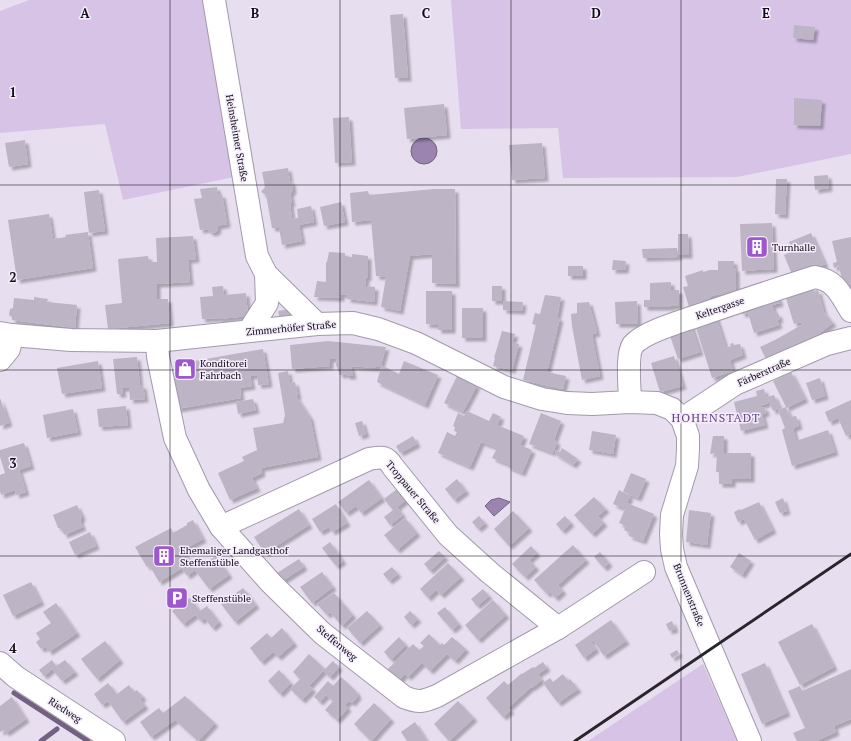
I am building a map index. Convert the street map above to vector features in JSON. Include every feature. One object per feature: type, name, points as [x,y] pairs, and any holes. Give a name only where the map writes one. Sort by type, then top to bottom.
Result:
[{"type":"street","name":"Heinsheimer Straße","points":[[214,0],[257,256],[266,274],[317,324]]},
{"type":"street","name":"Heinsheimer Straße","points":[[249,331],[267,303],[266,274]]},
{"type":"street","name":"Keltergasse","points":[[630,402],[629,359],[633,345],[644,337],[660,329],[732,303],[815,277],[824,278],[833,283],[851,312]]},
{"type":"street","points":[[827,344],[851,321]]},
{"type":"street","name":"Zimmerhöfer Straße","points":[[6,334],[71,340],[157,341],[317,324],[353,323],[378,329],[416,343],[504,387],[542,400],[592,404],[630,402],[657,404],[672,409],[682,419]]},
{"type":"street","points":[[0,360],[9,349],[6,334]]},
{"type":"street","name":"Färberstraße","points":[[682,419],[735,384],[827,344],[851,338]]},
{"type":"street","name":"Steffenweg","points":[[157,341],[158,357],[175,438],[198,490],[221,527],[272,583],[322,633],[404,697],[416,702],[437,696],[558,628],[644,572]]},
{"type":"street","name":"Brunnenstraße","points":[[682,419],[688,436],[687,466],[672,515],[672,549],[676,567],[750,741]]},
{"type":"street","name":"Troppauer Straße","points":[[221,527],[369,459],[382,457],[390,460],[393,467],[448,534],[490,573],[558,628]]},
{"type":"street","name":"Riedweg","points":[[5,676],[114,741]]},
{"type":"shaded area","points":[[29,0],[206,0],[234,177],[123,200],[105,124],[0,133],[0,11]]},
{"type":"shaded area","points":[[451,0],[851,0],[851,154],[737,177],[563,178],[558,128],[461,129]]},
{"type":"shaded area","points":[[424,138],[433,142],[437,151],[433,160],[424,164],[415,160],[411,151],[415,142]]},
{"type":"shaded area","points":[[499,498],[510,502],[494,516],[485,506],[491,500]]},
{"type":"shaded area","points":[[703,664],[737,741],[588,741]]},
{"type":"building","points":[[403,14],[408,78],[395,78],[390,15]]},
{"type":"building","points":[[794,25],[815,27],[813,40],[793,38]]},
{"type":"building","points":[[794,98],[822,100],[820,126],[794,125]]},
{"type":"building","points":[[444,104],[447,135],[407,139],[404,108]]},
{"type":"building","points":[[349,117],[352,162],[335,163],[333,118]]},
{"type":"building","points":[[25,140],[28,164],[9,167],[5,143]]},
{"type":"building","points":[[542,143],[545,178],[512,180],[509,145]]},
{"type":"building","points":[[288,168],[293,190],[290,194],[292,203],[290,203],[292,219],[298,218],[297,209],[311,206],[314,222],[299,225],[302,241],[282,245],[279,228],[272,228],[266,195],[261,192],[265,187],[262,172]]},
{"type":"building","points":[[828,175],[829,188],[815,190],[814,176]]},
{"type":"building","points":[[776,179],[787,179],[785,215],[775,214]]},
{"type":"building","points":[[217,187],[218,195],[222,194],[227,224],[217,226],[218,229],[216,232],[211,233],[207,229],[200,230],[194,199],[202,198],[200,189]]},
{"type":"building","points":[[434,189],[455,189],[456,284],[432,283],[432,254],[410,256],[400,311],[381,307],[386,277],[376,276],[371,220],[352,222],[350,193],[368,191],[369,195]]},
{"type":"building","points":[[99,190],[105,231],[89,233],[84,192]]},
{"type":"building","points":[[341,202],[345,222],[324,226],[320,207]]},
{"type":"building","points":[[49,214],[53,239],[66,237],[65,235],[88,232],[93,268],[17,280],[8,220]]},
{"type":"building","name":"Turnhalle","points":[[772,223],[774,269],[742,271],[740,224]]},
{"type":"building","points":[[811,233],[825,264],[793,277],[784,255],[792,251],[789,242]]},
{"type":"building","points":[[678,234],[688,234],[689,255],[678,255],[678,257],[643,258],[642,249],[677,248],[678,253]]},
{"type":"building","points":[[193,236],[196,259],[188,260],[190,282],[157,284],[157,299],[168,299],[170,323],[108,329],[105,305],[122,303],[118,259],[148,256],[149,262],[157,262],[156,238]]},
{"type":"building","points":[[851,237],[851,302],[843,285],[839,266],[834,268],[833,263],[837,262],[832,241]]},
{"type":"building","points":[[329,252],[345,253],[345,256],[352,257],[352,254],[368,256],[368,278],[366,277],[365,286],[375,287],[374,302],[347,299],[348,295],[341,294],[341,298],[314,297],[317,281],[326,282],[326,262]]},
{"type":"building","points":[[613,260],[626,261],[625,270],[612,270]]},
{"type":"building","points":[[718,261],[734,261],[734,268],[736,268],[736,295],[719,294],[709,297],[710,300],[689,307],[683,287],[688,286],[685,276],[703,270],[703,272],[718,270]]},
{"type":"building","points":[[568,266],[583,266],[583,276],[568,276]]},
{"type":"building","points":[[671,282],[671,290],[679,290],[679,306],[644,307],[644,300],[650,300],[650,283]]},
{"type":"building","points":[[810,285],[812,292],[818,290],[824,312],[833,323],[808,342],[767,361],[760,347],[803,324],[801,322],[794,324],[784,292]]},
{"type":"building","points":[[223,286],[224,295],[246,293],[248,316],[202,319],[200,297],[213,296],[212,287]]},
{"type":"building","points":[[492,286],[502,286],[502,301],[492,301]]},
{"type":"building","points":[[426,291],[452,291],[452,330],[438,330],[438,325],[426,324]]},
{"type":"building","points":[[777,294],[780,303],[772,305],[775,314],[778,313],[780,319],[777,320],[779,325],[754,333],[748,313],[742,314],[740,306]]},
{"type":"building","points":[[545,295],[561,297],[557,318],[560,318],[547,372],[566,376],[563,389],[523,380],[536,325],[532,324],[535,313],[540,314]]},
{"type":"building","points":[[34,297],[48,299],[47,302],[77,305],[75,328],[12,320],[12,317],[9,315],[10,309],[13,308],[14,298],[34,300]]},
{"type":"building","points":[[503,301],[523,302],[522,311],[503,310]]},
{"type":"building","points":[[637,301],[638,324],[616,324],[615,302]]},
{"type":"building","points":[[589,302],[597,333],[592,334],[600,376],[582,380],[571,314],[577,313],[577,303]]},
{"type":"building","points":[[462,308],[483,308],[483,338],[462,338]]},
{"type":"building","points":[[290,309],[291,318],[280,320],[278,311]]},
{"type":"building","points":[[715,314],[726,348],[731,346],[730,344],[733,343],[734,345],[740,344],[743,355],[730,360],[733,371],[712,378],[694,321]]},
{"type":"building","points":[[690,322],[700,352],[678,359],[668,330]]},
{"type":"building","points":[[502,331],[515,334],[512,342],[519,344],[512,370],[493,366]]},
{"type":"building","points":[[328,341],[386,347],[381,365],[399,374],[404,361],[438,375],[425,405],[377,382],[381,367],[351,366],[353,376],[346,376],[346,374],[340,375],[336,365],[337,358],[330,359],[330,366],[292,369],[290,345]]},
{"type":"building","points":[[263,349],[269,384],[258,385],[257,375],[250,376],[252,386],[240,388],[241,398],[177,409],[171,373],[179,372],[177,364]]},
{"type":"building","points":[[674,356],[683,386],[660,392],[651,363]]},
{"type":"building","points":[[137,357],[140,386],[143,385],[145,399],[130,400],[129,388],[122,388],[123,394],[117,394],[113,359]]},
{"type":"building","points":[[98,361],[102,388],[62,394],[57,368]]},
{"type":"building","points":[[288,371],[290,383],[295,382],[298,396],[296,396],[310,417],[318,457],[261,468],[262,473],[252,478],[257,488],[230,500],[218,473],[244,461],[242,457],[257,450],[253,428],[283,423],[285,415],[278,373]]},
{"type":"building","points":[[791,372],[805,399],[786,408],[791,417],[796,416],[799,426],[793,428],[796,441],[828,430],[835,452],[792,466],[782,430],[785,428],[778,410],[786,407],[773,381]]},
{"type":"building","points":[[457,376],[477,385],[463,412],[444,403]]},
{"type":"building","points":[[820,378],[825,396],[812,400],[806,383]]},
{"type":"building","points":[[764,389],[768,403],[760,406],[761,408],[765,407],[766,413],[762,414],[765,425],[741,431],[734,402],[757,396],[756,391]]},
{"type":"building","points":[[774,395],[780,408],[773,411],[767,397]]},
{"type":"building","points":[[0,398],[9,423],[0,426]]},
{"type":"building","points":[[253,399],[256,410],[238,414],[236,402]]},
{"type":"building","points":[[851,400],[851,434],[846,436],[838,418],[829,422],[825,412]]},
{"type":"building","points":[[126,406],[128,425],[99,427],[97,409]]},
{"type":"building","points":[[73,409],[78,432],[47,438],[43,415]]},
{"type":"building","points":[[467,411],[489,421],[493,413],[501,417],[497,425],[524,436],[520,445],[532,450],[522,473],[508,467],[507,464],[492,458],[497,448],[481,442],[470,467],[438,453],[447,432],[455,436],[457,432],[454,431],[455,427],[453,426],[458,413],[464,416]]},
{"type":"building","points":[[541,413],[561,421],[554,440],[557,442],[553,453],[529,444]]},
{"type":"building","points":[[362,421],[366,434],[359,436],[355,423]]},
{"type":"building","points":[[592,431],[616,435],[613,454],[589,450]]},
{"type":"building","points":[[413,436],[417,444],[400,453],[396,446]]},
{"type":"building","points":[[713,436],[724,436],[724,453],[751,453],[751,479],[732,479],[732,484],[719,484],[719,472],[716,472],[717,453],[710,454]]},
{"type":"building","points":[[24,443],[31,466],[19,470],[26,492],[16,495],[15,490],[1,495],[0,475],[5,473],[0,457],[0,450]]},
{"type":"building","points":[[562,448],[578,459],[573,465],[555,454],[556,450],[560,452]]},
{"type":"building","points":[[631,473],[646,479],[638,498],[623,492]]},
{"type":"building","points":[[457,479],[466,491],[454,500],[445,489]]},
{"type":"building","points":[[369,480],[382,498],[361,513],[356,506],[346,513],[338,502]]},
{"type":"building","points":[[397,489],[406,500],[397,507],[403,515],[390,525],[384,517],[393,510],[384,499]]},
{"type":"building","points":[[619,490],[630,496],[627,503],[654,514],[643,541],[629,536],[630,533],[624,530],[626,526],[619,523],[625,509],[613,504]]},
{"type":"building","points":[[594,497],[606,509],[598,516],[604,523],[592,534],[574,515]]},
{"type":"building","points":[[783,498],[787,511],[780,513],[775,502]]},
{"type":"building","points":[[759,502],[773,530],[755,540],[744,519],[738,522],[734,512]]},
{"type":"building","points":[[336,504],[347,523],[332,532],[329,527],[320,532],[312,519]]},
{"type":"building","points":[[77,505],[82,516],[80,521],[83,527],[64,535],[62,529],[58,528],[53,515]]},
{"type":"building","points":[[299,509],[309,525],[265,553],[254,537]]},
{"type":"building","points":[[689,510],[711,513],[707,545],[686,542]]},
{"type":"building","points":[[513,511],[529,528],[509,546],[494,529]]},
{"type":"building","points":[[479,516],[485,523],[478,529],[472,522]]},
{"type":"building","points":[[565,516],[571,523],[562,531],[556,524]]},
{"type":"building","points":[[405,518],[417,533],[397,550],[384,535]]},
{"type":"building","name":"Ehemaliger Landgasthof Steffenstüble","points":[[193,520],[203,539],[183,550],[191,563],[199,557],[204,564],[216,556],[229,575],[209,589],[195,570],[187,576],[182,568],[159,582],[150,566],[147,567],[135,547],[171,528],[173,533]]},
{"type":"building","points":[[90,532],[96,546],[75,555],[69,542]]},
{"type":"building","points":[[330,542],[343,561],[336,566],[322,548]]},
{"type":"building","points":[[573,545],[586,560],[558,585],[563,591],[555,598],[550,592],[547,594],[534,580]]},
{"type":"building","points":[[531,546],[537,553],[529,560],[536,567],[525,577],[512,564]]},
{"type":"building","points":[[439,551],[445,557],[430,571],[424,564]]},
{"type":"building","points":[[600,552],[609,563],[604,568],[594,557]]},
{"type":"building","points":[[739,553],[751,561],[742,575],[730,567]]},
{"type":"building","points":[[299,559],[304,567],[282,581],[277,573]]},
{"type":"building","points":[[448,563],[461,577],[441,595],[436,590],[428,598],[420,589]]},
{"type":"building","points":[[392,567],[398,574],[389,581],[383,574]]},
{"type":"building","points":[[322,572],[333,587],[312,603],[300,587]]},
{"type":"building","points":[[31,582],[41,602],[13,616],[3,595]]},
{"type":"building","points":[[243,588],[256,605],[235,622],[221,604]]},
{"type":"building","points":[[483,589],[489,596],[477,606],[471,599]]},
{"type":"building","points":[[334,593],[353,615],[342,626],[330,612],[327,615],[317,604]]},
{"type":"building","points":[[190,598],[200,611],[207,606],[219,622],[212,628],[205,618],[201,621],[195,615],[183,624],[172,611]]},
{"type":"building","points":[[493,600],[506,615],[478,640],[465,625]]},
{"type":"building","points":[[56,603],[77,633],[49,652],[46,647],[41,649],[36,642],[40,639],[36,633],[51,623],[43,612]]},
{"type":"building","points":[[445,607],[459,624],[452,630],[437,613]]},
{"type":"building","points":[[367,611],[380,625],[360,643],[347,628]]},
{"type":"building","points":[[410,611],[418,619],[411,625],[404,617]]},
{"type":"building","points":[[611,620],[626,641],[604,656],[593,640],[591,641],[596,649],[584,658],[575,645]]},
{"type":"building","points":[[672,621],[675,629],[669,631],[666,624]]},
{"type":"building","points":[[812,624],[834,667],[800,685],[778,642]]},
{"type":"building","points":[[282,628],[294,643],[278,657],[273,652],[261,662],[250,648],[267,633],[271,638]]},
{"type":"building","points":[[429,634],[440,645],[442,643],[444,645],[452,637],[466,649],[455,661],[447,654],[430,671],[422,663],[408,677],[405,674],[398,681],[386,671],[413,644],[419,650],[424,646],[420,643]]},
{"type":"building","points":[[399,637],[406,645],[391,660],[384,652]]},
{"type":"building","points":[[105,641],[120,660],[97,679],[81,659]]},
{"type":"building","points":[[677,650],[679,654],[672,658],[670,654]]},
{"type":"building","points":[[309,654],[325,669],[333,661],[339,667],[330,677],[323,671],[309,686],[313,689],[302,700],[290,689],[300,679],[293,672]]},
{"type":"building","points":[[52,660],[56,666],[65,660],[75,672],[62,681],[52,669],[44,676],[39,670]]},
{"type":"building","points":[[543,662],[547,668],[538,674],[542,680],[531,687],[508,708],[511,710],[503,717],[486,698],[504,681],[508,685],[522,673]]},
{"type":"building","points":[[765,663],[787,713],[762,724],[741,674]]},
{"type":"building","points":[[851,669],[851,719],[834,726],[836,732],[816,741],[797,741],[793,733],[805,728],[788,691],[800,686],[802,691]]},
{"type":"building","points":[[279,670],[291,683],[280,694],[268,681]]},
{"type":"building","points":[[563,674],[568,681],[570,679],[578,689],[558,703],[543,683],[550,678],[553,682]]},
{"type":"building","points":[[341,677],[356,691],[358,696],[352,703],[349,701],[345,705],[348,708],[337,720],[325,710],[333,701],[326,695],[320,702],[314,697],[328,681],[333,686]]},
{"type":"building","points":[[108,683],[117,694],[129,685],[134,692],[137,690],[143,697],[140,699],[145,706],[123,722],[108,701],[102,705],[94,694]]},
{"type":"building","points":[[185,696],[215,723],[198,741],[175,720],[151,737],[140,722],[159,708],[163,713]]},
{"type":"building","points":[[12,697],[26,719],[6,733],[4,730],[0,732],[0,706]]},
{"type":"building","points":[[458,701],[474,718],[449,741],[434,724]]},
{"type":"building","points":[[374,703],[391,719],[371,741],[354,724]]},
{"type":"building","points":[[415,722],[427,741],[407,741],[401,732]]},
{"type":"waterway","points":[[14,693],[88,741]]},
{"type":"waterway","points":[[41,741],[57,729]]},
{"type":"railway","points":[[575,741],[851,554]]},
{"type":"place","name":"Turnhalle","points":[[757,247]]},
{"type":"place","name":"Konditorei Fahrbach","points":[[185,369]]},
{"type":"place","name":"Ehemaliger Landgasthof Steffenstüble","points":[[164,556]]},
{"type":"place","name":"Steffenstüble","points":[[177,598]]},
{"type":"district","name":"HOHENSTADT","points":[[716,417]]}]
